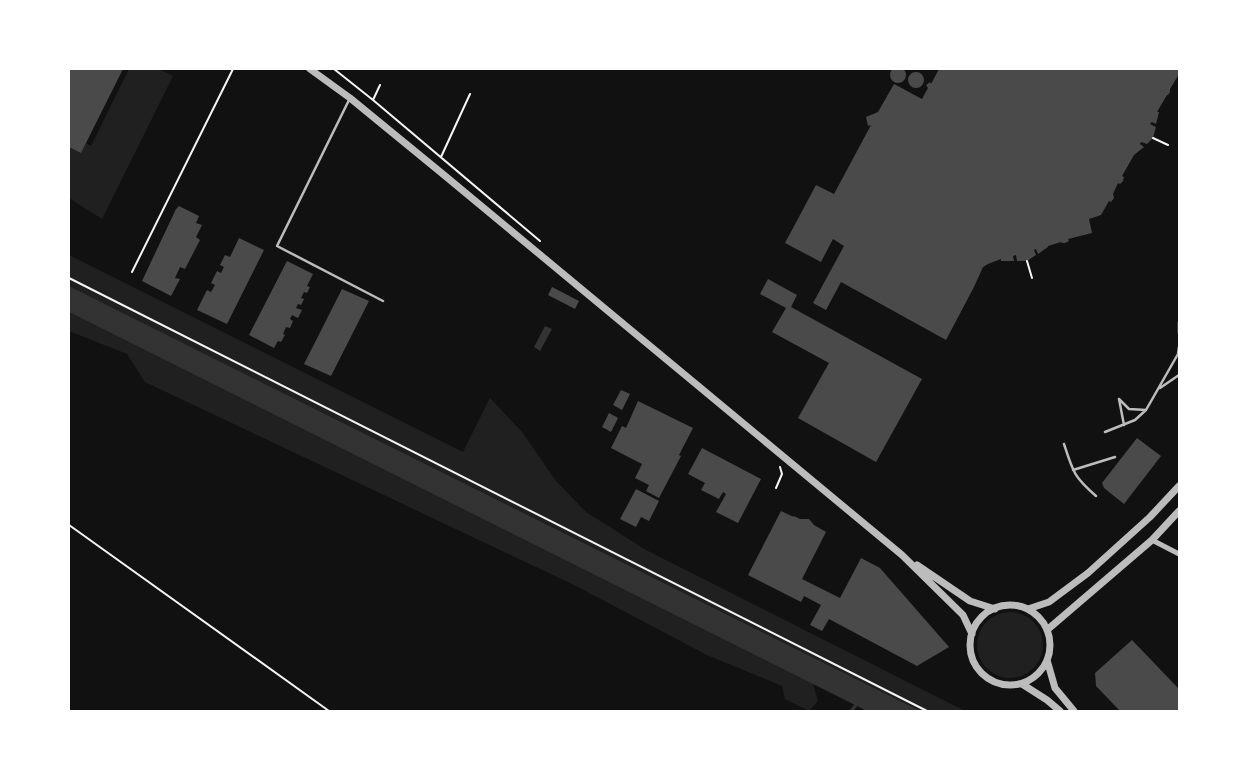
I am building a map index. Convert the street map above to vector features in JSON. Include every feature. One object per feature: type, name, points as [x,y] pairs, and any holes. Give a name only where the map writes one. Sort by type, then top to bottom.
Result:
[{"type":"street","points":[[310,69],[350,98],[902,555],[963,615],[972,634]]},
{"type":"street","points":[[1028,609],[1049,602],[1088,573],[1150,517],[1179,486]]},
{"type":"street","points":[[1047,630],[1152,540],[1179,511]]},
{"type":"street","points":[[1152,540],[1179,554]]},
{"type":"street","points":[[902,555],[970,601],[995,608]]},
{"type":"street","points":[[1047,660],[1037,674],[1022,684],[998,683],[987,678],[978,669],[972,658],[970,646],[972,634],[977,623],[984,615],[995,608],[1017,606],[1028,609],[1042,621],[1047,630],[1050,645],[1047,660],[1050,674],[1055,688],[1074,711]]},
{"type":"street","points":[[1022,684],[1060,711]]},
{"type":"lane","points":[[350,98],[277,246],[383,301]]},
{"type":"lane","points":[[1179,322],[1179,333]]},
{"type":"lane","points":[[1105,432],[1124,426],[1135,420],[1146,410],[1179,354],[1179,347]]},
{"type":"lane","points":[[1159,388],[1179,374]]},
{"type":"lane","points":[[1124,426],[1119,399],[1129,409],[1146,410]]},
{"type":"lane","points":[[1064,444],[1072,470],[1079,481],[1096,496]]},
{"type":"lane","points":[[1072,470],[1115,458]]},
{"type":"path","points":[[132,272],[233,69]]},
{"type":"path","points":[[334,69],[543,244]]},
{"type":"path","points":[[373,100],[380,85]]},
{"type":"path","points":[[441,157],[470,94]]},
{"type":"path","points":[[1153,138],[1168,145]]},
{"type":"path","points":[[1027,261],[1032,278]]},
{"type":"path","points":[[69,278],[927,711]]},
{"type":"path","points":[[69,525],[329,711]]},
{"type":"shaded area","points":[[129,69],[159,69],[173,76],[102,219],[69,198],[69,147],[81,153],[86,143],[91,146]]},
{"type":"shaded area","points":[[69,255],[463,452],[490,398],[522,432],[556,481],[586,512],[646,550],[965,711],[920,711],[69,286]]},
{"type":"shaded area","points":[[69,286],[920,711],[867,711],[69,312]]},
{"type":"shaded area","points":[[69,312],[813,684],[818,701],[809,711],[785,699],[782,686],[707,655],[574,585],[145,382],[127,354],[69,331]]},
{"type":"shaded area","points":[[545,326],[552,329],[540,351],[534,347]]},
{"type":"shaded area","points":[[1010,612],[1023,615],[1033,622],[1040,632],[1043,645],[1040,658],[1033,668],[1023,675],[1010,678],[997,675],[987,668],[980,658],[977,645],[980,632],[987,622],[997,615]]},
{"type":"building","points":[[898,67],[906,75],[898,83],[890,75]]},
{"type":"building","points":[[69,69],[123,69],[81,153],[69,147]]},
{"type":"building","points":[[939,69],[1179,69],[1179,74],[1170,92],[1157,112],[1159,112],[1156,124],[1152,122],[1150,124],[1156,127],[1153,138],[1147,144],[1141,142],[1140,144],[1144,147],[1134,155],[1122,176],[1124,177],[1123,181],[1120,184],[1118,183],[1113,194],[1114,198],[1111,202],[1109,201],[1101,215],[1089,219],[1092,233],[1068,239],[1069,241],[1065,243],[1061,242],[1048,246],[1038,254],[1036,249],[1034,250],[1036,255],[1027,261],[1017,261],[1016,255],[1013,256],[1014,261],[1001,261],[1001,259],[983,267],[946,340],[841,282],[826,310],[813,303],[844,246],[833,239],[821,262],[785,243],[816,185],[834,194],[871,125],[868,126],[866,117],[878,112],[894,84],[922,99],[928,88],[926,85],[930,82],[931,84]]},
{"type":"building","points":[[916,72],[922,74],[924,80],[922,86],[916,88],[910,86],[908,80],[910,74]]},
{"type":"building","points":[[179,206],[199,216],[196,223],[202,225],[196,237],[200,240],[185,269],[180,267],[175,278],[180,279],[171,296],[142,281]]},
{"type":"building","points":[[239,238],[264,250],[227,324],[197,310],[207,290],[211,292],[215,285],[211,283],[217,271],[221,273],[224,267],[220,265],[225,255],[230,257]]},
{"type":"building","points":[[287,261],[313,274],[307,286],[310,287],[307,293],[304,292],[301,298],[304,299],[301,305],[298,304],[296,308],[302,310],[298,318],[292,315],[290,319],[293,321],[290,328],[286,327],[283,334],[285,335],[281,342],[278,341],[274,348],[249,335]]},
{"type":"building","points":[[768,279],[797,295],[791,307],[922,379],[876,462],[798,418],[829,363],[772,332],[786,308],[760,294]]},
{"type":"building","points":[[552,287],[579,301],[575,309],[548,295]]},
{"type":"building","points":[[342,289],[369,301],[331,376],[304,364]]},
{"type":"building","points":[[621,390],[630,394],[622,410],[613,405]]},
{"type":"building","points":[[638,401],[693,428],[659,498],[646,491],[649,485],[635,478],[642,464],[611,448],[622,426],[626,428]]},
{"type":"building","points":[[609,413],[618,418],[611,432],[602,427]]},
{"type":"building","points":[[1137,438],[1161,456],[1124,504],[1104,488],[1102,483]]},
{"type":"building","points":[[702,448],[761,479],[738,523],[716,512],[726,494],[723,492],[719,499],[701,490],[705,483],[688,474]]},
{"type":"building","points":[[636,489],[659,501],[649,521],[641,517],[636,527],[620,519]]},
{"type":"building","points":[[781,511],[800,519],[809,519],[814,525],[826,532],[802,579],[840,598],[861,558],[880,568],[949,647],[917,666],[829,619],[822,631],[810,625],[821,605],[804,596],[801,602],[748,575]]},
{"type":"building","points":[[1132,640],[1179,689],[1179,711],[1120,711],[1096,686],[1095,673]]},
{"type":"waterway","points":[[851,711],[857,704]]}]
